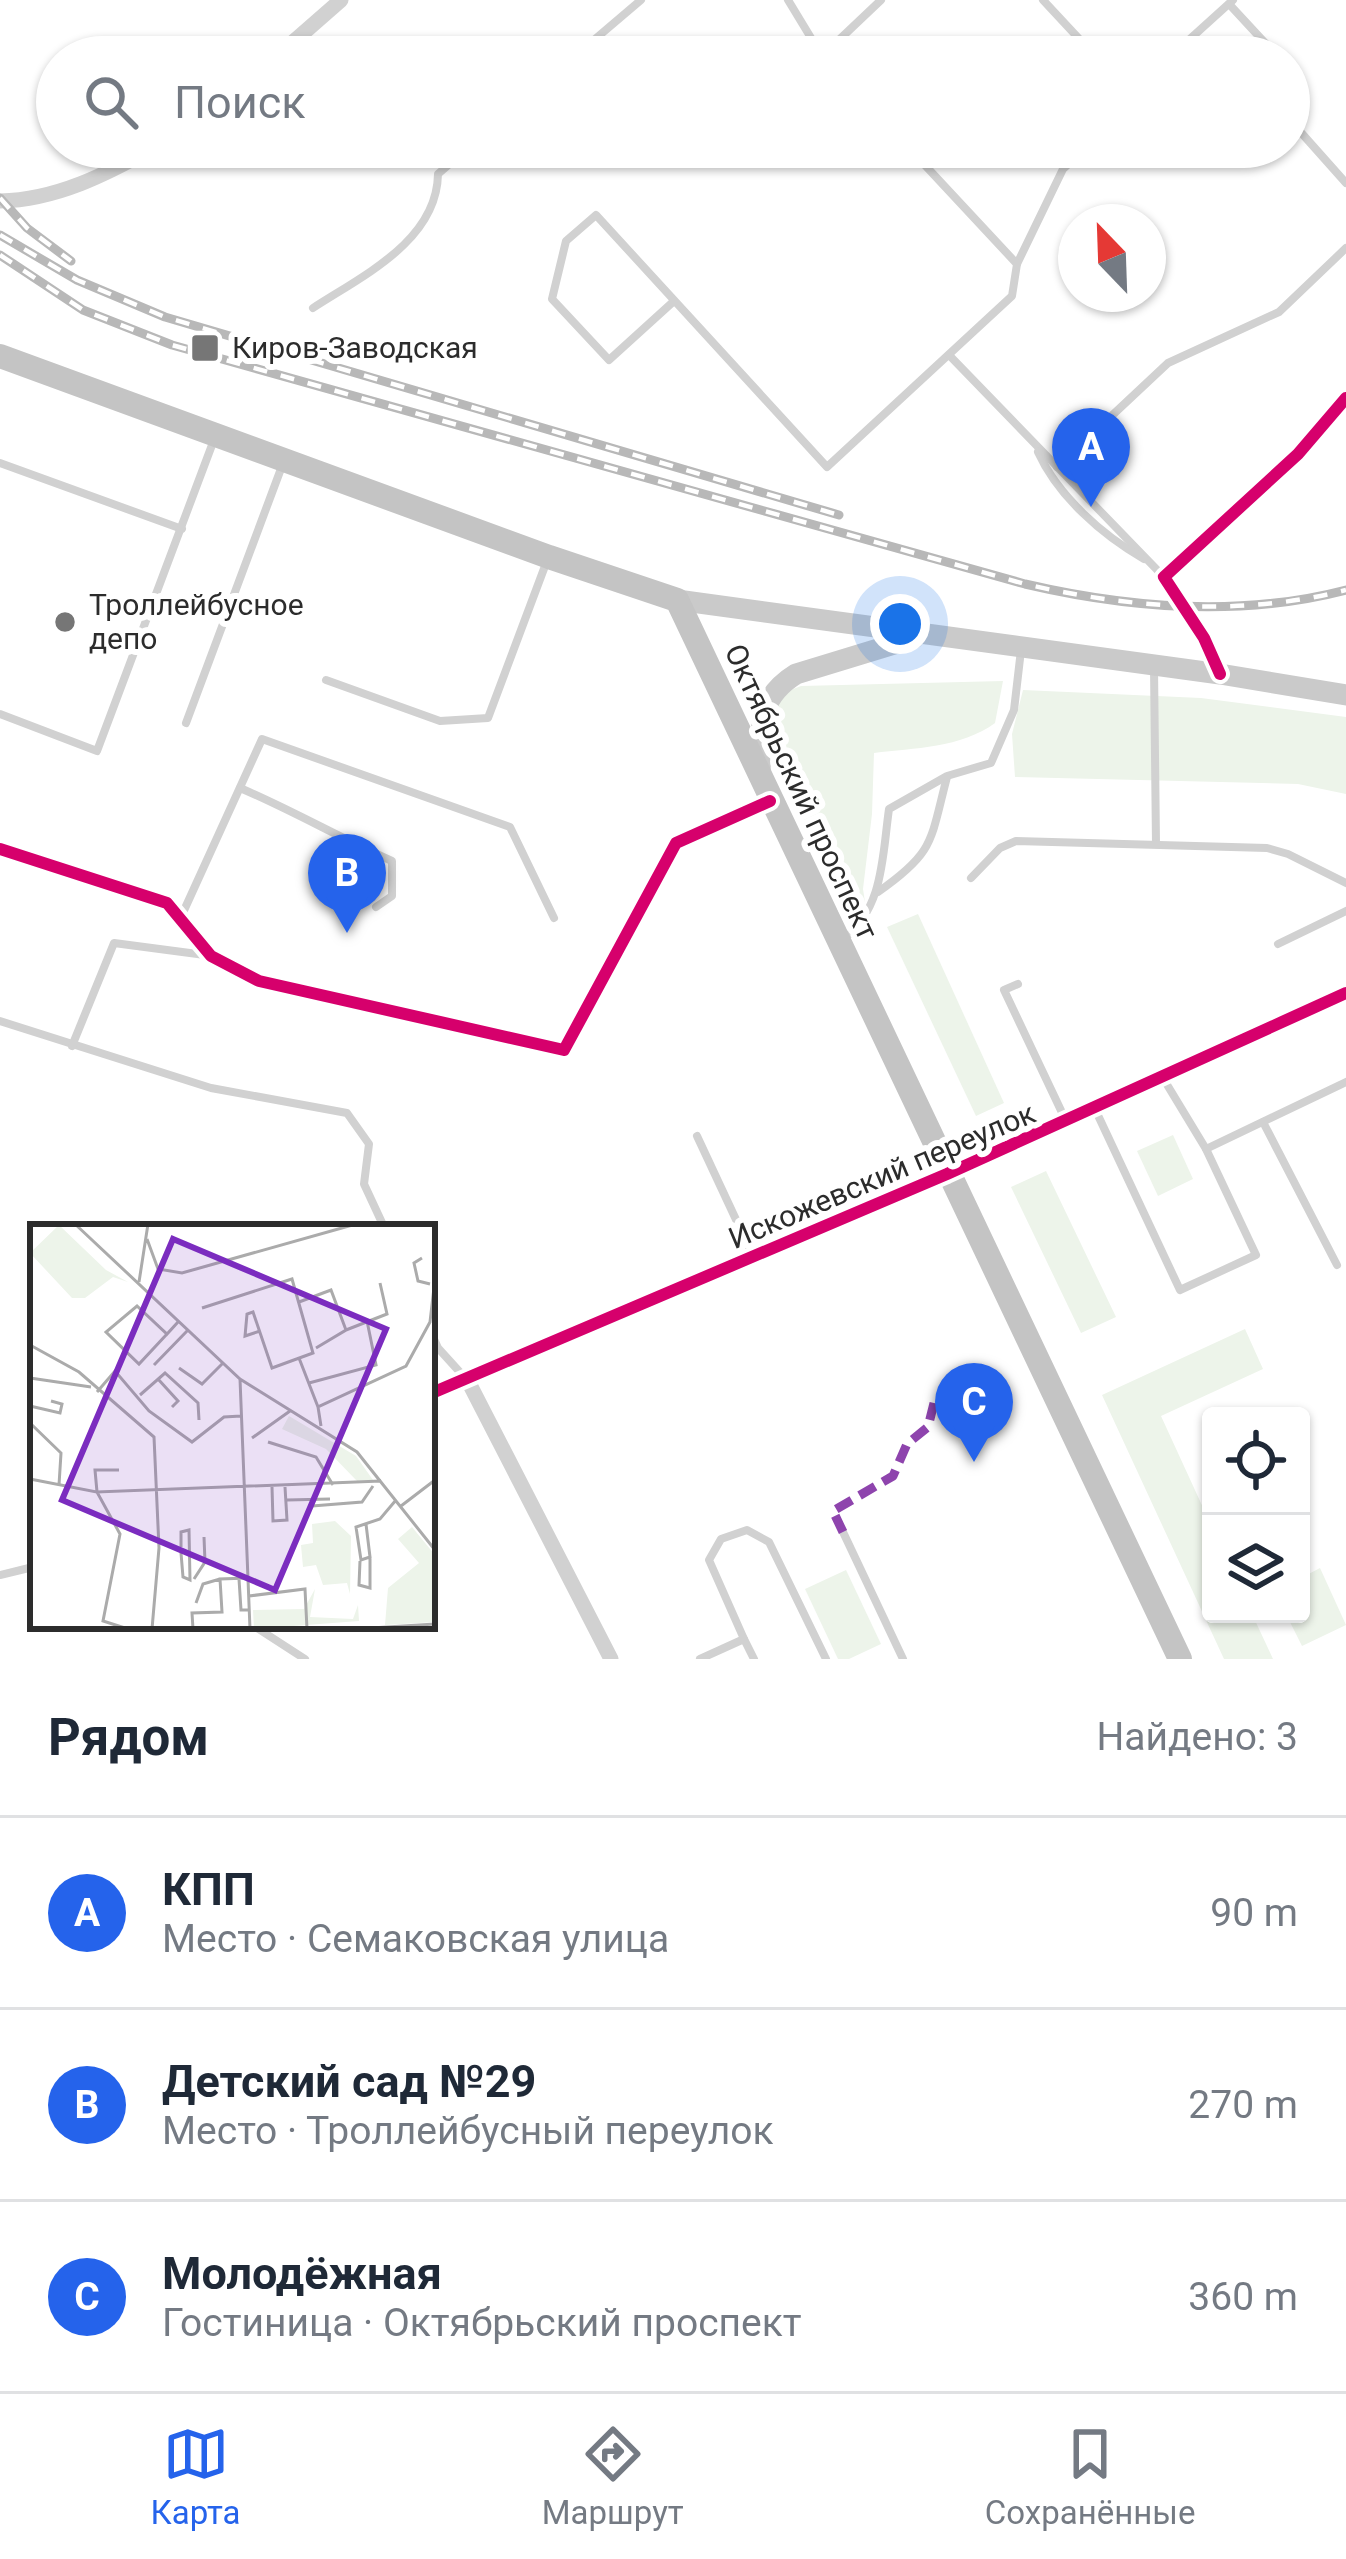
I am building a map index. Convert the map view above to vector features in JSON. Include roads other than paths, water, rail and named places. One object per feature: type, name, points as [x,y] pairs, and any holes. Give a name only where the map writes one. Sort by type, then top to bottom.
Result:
[{"type":"main road","points":[[0,356],[677,600],[1346,695]]},
{"type":"main road","name":"Октябрьский проспект","points":[[677,600],[1175,1657]]},
{"type":"main road","points":[[765,790],[763,715],[769,695],[780,684],[796,674],[920,636]]},
{"type":"street","points":[[300,36],[341,0]]},
{"type":"street","points":[[0,201],[80,184],[112,168]]},
{"type":"street","points":[[1220,674],[1195,622],[1164,577],[1298,454],[1346,398]]},
{"type":"street","points":[[0,849],[167,903],[211,956],[259,981],[564,1050],[676,843],[765,790]]},
{"type":"street","name":"Искожевский переулок","points":[[435,1392],[1066,1122],[1346,993]]},
{"type":"street","points":[[468,1381],[611,1659]]},
{"type":"lane","points":[[599,36],[641,0]]},
{"type":"lane","points":[[788,0],[810,36]]},
{"type":"lane","points":[[844,36],[881,0]]},
{"type":"lane","points":[[1043,0],[1076,36]]},
{"type":"lane","points":[[1193,36],[1231,2],[1260,36]]},
{"type":"lane","points":[[1310,143],[1346,183]]},
{"type":"lane","points":[[313,308],[400,250],[423,222],[438,190],[438,174],[445,168]]},
{"type":"lane","points":[[928,168],[1017,264]]},
{"type":"lane","points":[[674,301],[609,360],[552,299],[566,241],[596,215],[827,467],[1012,296],[1017,264],[1065,168]]},
{"type":"lane","points":[[1057,467],[1168,363],[1279,312],[1346,248]]},
{"type":"lane","points":[[950,355],[1164,577]]},
{"type":"lane","points":[[0,714],[97,751],[215,436]]},
{"type":"lane","points":[[1035,445],[1056,482],[1107,535],[1151,563]]},
{"type":"lane","points":[[186,723],[285,460]]},
{"type":"lane","points":[[0,463],[182,530]]},
{"type":"lane","points":[[326,680],[440,722],[488,718],[549,557]]},
{"type":"lane","points":[[838,943],[868,915],[878,892],[889,809],[947,776],[991,763],[1014,710],[1022,648]]},
{"type":"lane","points":[[1154,666],[1156,844]]},
{"type":"lane","points":[[180,919],[262,740],[510,826],[554,919]]},
{"type":"lane","points":[[878,892],[928,849],[947,776]]},
{"type":"lane","points":[[240,788],[302,813],[339,838],[392,861],[392,896],[376,907]]},
{"type":"lane","points":[[971,878],[1000,848],[1016,841],[1267,848],[1346,884]]},
{"type":"lane","points":[[1278,944],[1346,911]]},
{"type":"lane","points":[[72,1046],[114,943],[211,956]]},
{"type":"lane","points":[[1018,984],[1004,990],[1066,1122]]},
{"type":"lane","points":[[0,1021],[211,1088],[347,1113],[369,1144],[364,1184],[383,1224]]},
{"type":"lane","points":[[1095,1109],[1180,1290],[1256,1255],[1206,1149],[1163,1078]]},
{"type":"lane","points":[[1206,1149],[1346,1082]]},
{"type":"lane","points":[[1263,1122],[1337,1265]]},
{"type":"lane","points":[[697,1136],[754,1258]]},
{"type":"lane","points":[[435,1342],[468,1381]]},
{"type":"lane","points":[[754,1659],[709,1560],[722,1539],[747,1530],[769,1541],[823,1658]]},
{"type":"lane","points":[[843,1532],[903,1659]]},
{"type":"lane","points":[[0,1575],[30,1568]]},
{"type":"lane","points":[[259,1629],[304,1659]]},
{"type":"lane","points":[[700,1659],[744,1639]]},
{"type":"railway","points":[[0,198],[27,228],[71,261]]},
{"type":"railway","points":[[0,235],[77,280],[165,317],[839,515]]},
{"type":"railway","points":[[0,255],[83,310],[172,345],[1025,584],[1104,599],[1185,606],[1266,604],[1346,590]]},
{"type":"place","name":"Киров-Заводская","points":[[205,348]]},
{"type":"place","name":"КПП","points":[[1091,507]]},
{"type":"place","name":"Троллейбусное депо","points":[[65,622]]},
{"type":"place","name":"Детский сад №29","points":[[347,933]]},
{"type":"place","name":"Молодёжная","points":[[974,1462]]}]
